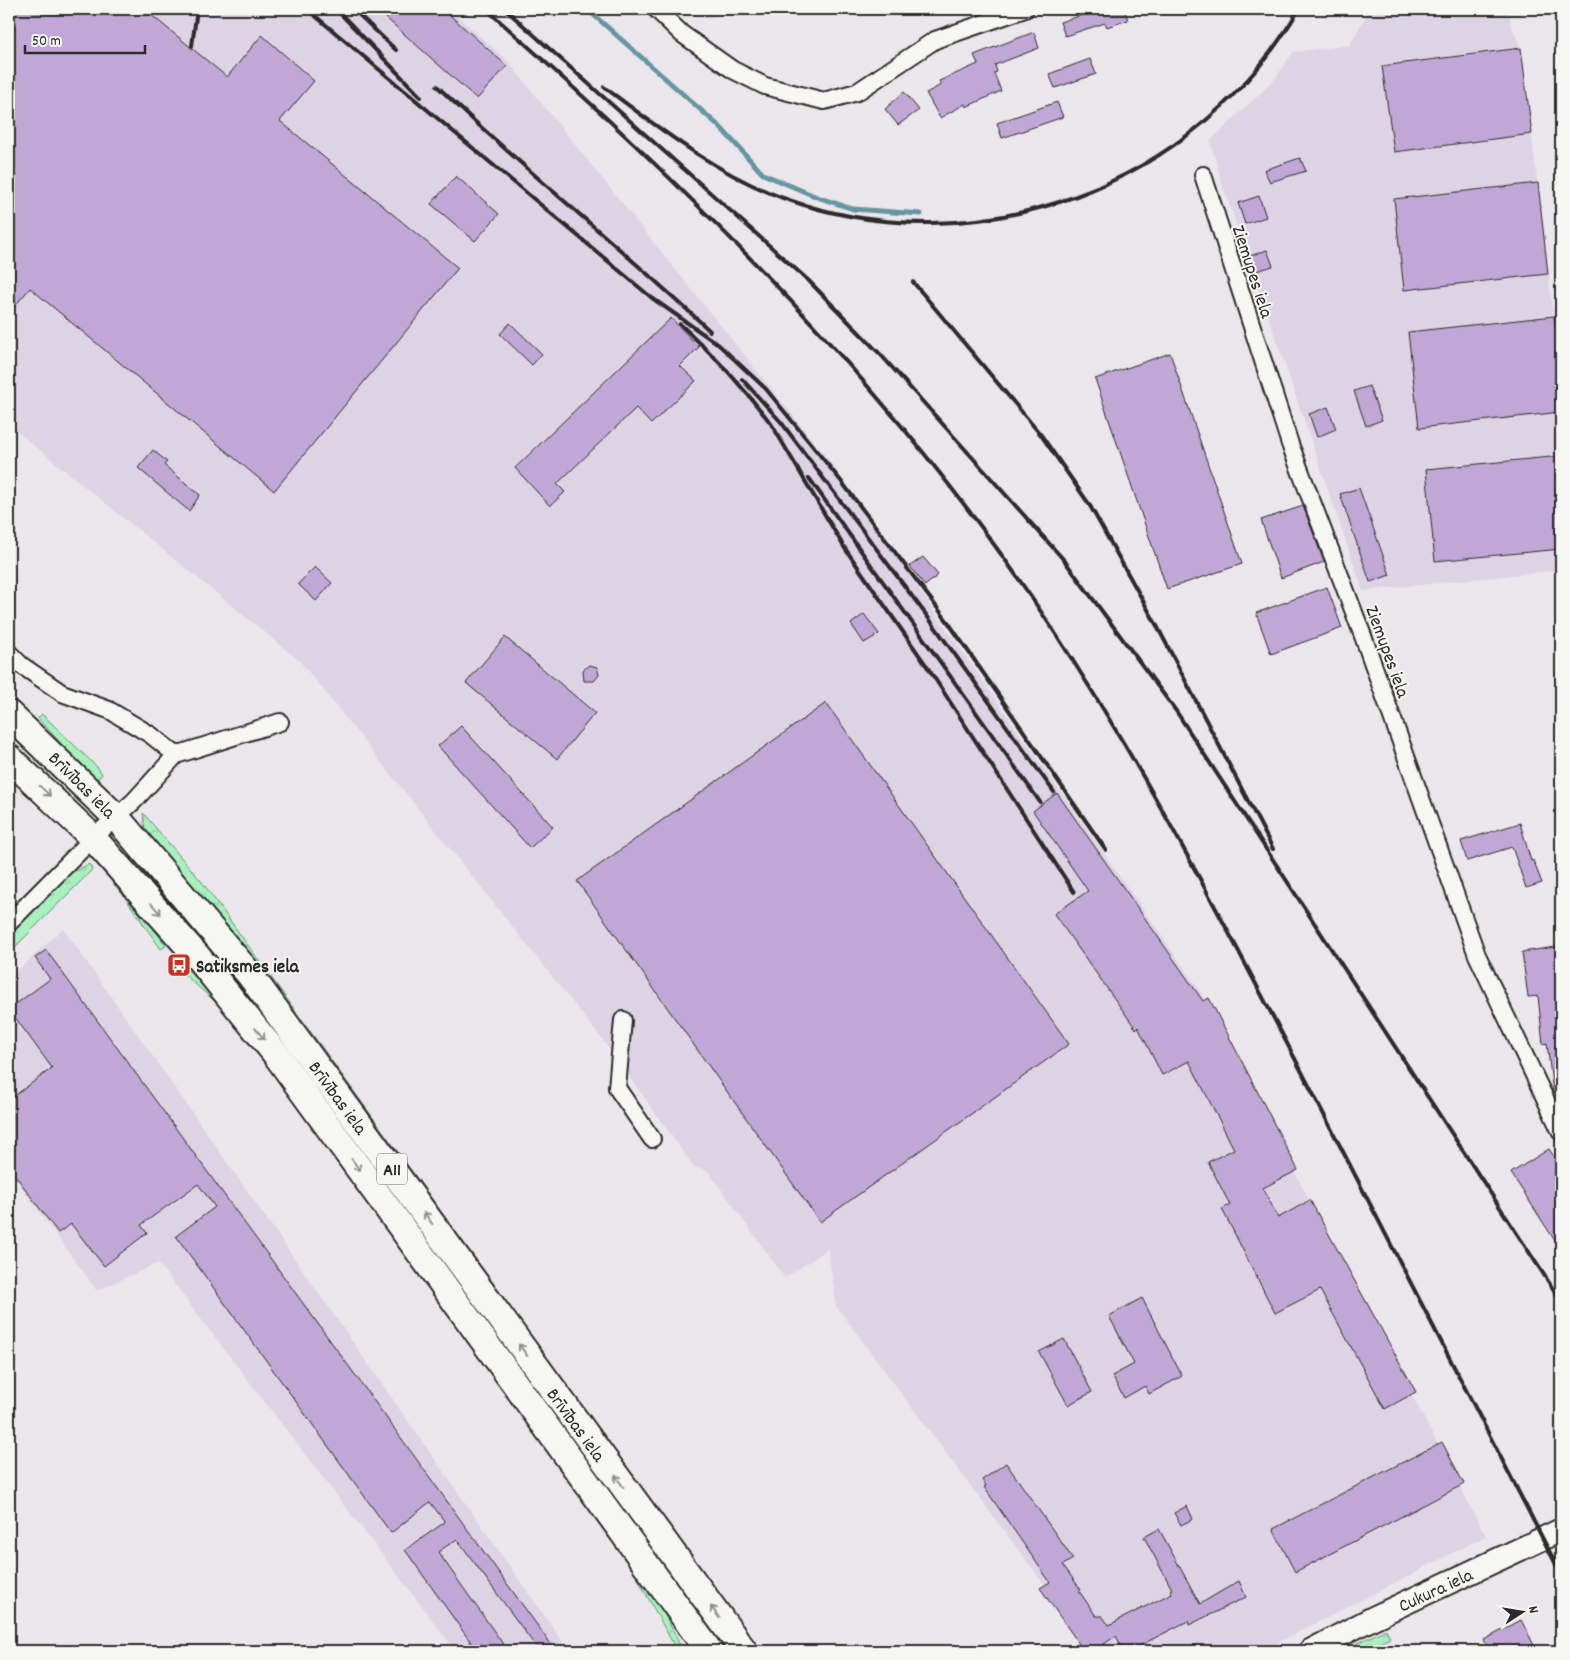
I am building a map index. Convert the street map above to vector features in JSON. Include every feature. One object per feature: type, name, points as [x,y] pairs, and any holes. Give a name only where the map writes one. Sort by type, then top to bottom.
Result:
[{"type":"highway","name":"Brīvības iela","points":[[9,714],[116,817],[250,976],[744,1651]]},
{"type":"highway","name":"Brīvības iela","points":[[9,758],[93,838],[196,955],[275,1053],[709,1651]]},
{"type":"main road","name":"Cukura iela","points":[[1310,1651],[1381,1614],[1561,1530]]},
{"type":"street","points":[[656,9],[682,34],[733,70],[765,86],[824,101],[857,92],[934,40],[1025,9]]},
{"type":"street","name":"Ziemupes iela","points":[[1203,175],[1290,444],[1363,636],[1477,955],[1561,1132]]},
{"type":"street","points":[[9,653],[21,665],[62,693],[109,710],[151,735],[176,756]]},
{"type":"street","points":[[9,923],[93,838],[134,801],[176,756],[280,722]]},
{"type":"street","points":[[622,1020],[617,1088],[652,1139]]},
{"type":"shaded area","points":[[9,9],[449,9],[507,60],[827,458],[1198,988],[1486,1536],[1262,1651],[1094,1651],[836,1306],[828,1249],[785,1278],[708,1171],[694,1167],[602,1039],[300,661],[9,425]]},
{"type":"shaded area","points":[[692,9],[742,9],[704,19]]},
{"type":"shaded area","points":[[1369,9],[1509,9],[1511,25],[1521,48],[1561,378],[1561,570],[1363,591],[1222,183],[1210,141],[1275,79],[1293,52],[1350,45]]},
{"type":"shaded area","points":[[63,928],[569,1651],[456,1651],[158,1263],[97,1291],[9,1170],[9,979]]},
{"type":"green space","points":[[42,714],[98,768],[102,774],[99,778],[93,779],[38,718]]},
{"type":"green space","points":[[143,813],[202,882],[760,1651],[755,1651],[217,917],[145,831]]},
{"type":"green space","points":[[89,864],[92,869],[90,872],[11,951],[10,934],[71,873]]},
{"type":"green space","points":[[107,872],[130,893],[166,946],[161,949]]},
{"type":"green space","points":[[182,965],[222,1000],[650,1585],[683,1651],[677,1651],[633,1570],[376,1212],[272,1072],[220,1006],[178,969]]},
{"type":"green space","points":[[1386,1629],[1390,1638],[1363,1651],[1342,1651]]},
{"type":"building","points":[[9,9],[144,9],[227,77],[262,35],[314,81],[280,121],[458,268],[274,491],[30,288],[9,313]]},
{"type":"building","points":[[376,9],[443,9],[507,66],[477,99]]},
{"type":"building","points":[[1102,9],[1124,9],[1128,20],[1107,27],[1105,23],[1065,36],[1060,22]]},
{"type":"building","points":[[1034,32],[1039,48],[995,65],[997,72],[994,73],[1001,91],[966,107],[965,104],[940,118],[926,93],[941,85],[939,81],[978,64],[974,55]]},
{"type":"building","points":[[1521,48],[1532,134],[1394,152],[1382,66]]},
{"type":"building","points":[[1090,59],[1096,74],[1055,88],[1049,74]]},
{"type":"building","points":[[904,92],[919,110],[898,125],[885,109]]},
{"type":"building","points":[[1057,102],[1063,117],[1002,138],[997,123]]},
{"type":"building","points":[[1300,158],[1306,171],[1270,182],[1264,170]]},
{"type":"building","points":[[456,176],[499,214],[475,241],[431,204]]},
{"type":"building","points":[[1538,183],[1548,274],[1404,290],[1394,199]]},
{"type":"building","points":[[1259,196],[1266,217],[1245,224],[1238,203]]},
{"type":"building","points":[[1267,250],[1273,266],[1250,273],[1244,258]]},
{"type":"building","points":[[1554,316],[1561,378],[1561,412],[1419,428],[1408,332]]},
{"type":"building","points":[[671,318],[699,347],[680,366],[696,381],[651,424],[636,408],[557,484],[565,492],[550,506],[515,468]]},
{"type":"building","points":[[510,323],[542,354],[532,365],[500,334]]},
{"type":"building","points":[[1170,353],[1242,564],[1167,589],[1095,379]]},
{"type":"building","points":[[1369,386],[1382,420],[1366,426],[1354,391]]},
{"type":"building","points":[[1328,407],[1336,429],[1317,437],[1309,414]]},
{"type":"building","points":[[153,450],[167,462],[164,465],[200,495],[189,511],[138,468]]},
{"type":"building","points":[[1561,456],[1561,549],[1435,561],[1426,469]]},
{"type":"building","points":[[1359,488],[1390,575],[1370,582],[1340,494]]},
{"type":"building","points":[[1303,506],[1324,562],[1281,578],[1261,520]]},
{"type":"building","points":[[923,557],[938,575],[925,586],[910,566]]},
{"type":"building","points":[[315,567],[332,583],[316,601],[298,584]]},
{"type":"building","points":[[1327,587],[1342,628],[1271,654],[1256,613]]},
{"type":"building","points":[[864,614],[879,634],[864,643],[851,624]]},
{"type":"building","points":[[505,637],[595,713],[557,759],[466,683]]},
{"type":"building","points":[[589,665],[597,667],[599,675],[594,681],[584,681],[583,670]]},
{"type":"building","points":[[826,703],[1069,1044],[820,1222],[577,881]]},
{"type":"building","points":[[461,726],[553,827],[530,848],[438,746]]},
{"type":"building","points":[[1057,793],[1203,1001],[1209,998],[1298,1170],[1263,1188],[1278,1218],[1310,1200],[1416,1392],[1385,1409],[1320,1290],[1275,1313],[1222,1209],[1230,1205],[1208,1162],[1234,1149],[1189,1061],[1162,1075],[1138,1027],[1136,1029],[1054,914],[1088,891],[1033,811]]},
{"type":"building","points":[[1520,823],[1531,861],[1533,860],[1542,883],[1526,888],[1512,847],[1467,861],[1461,841]]},
{"type":"building","points":[[1561,946],[1561,1092],[1553,1093],[1547,1043],[1543,1044],[1538,996],[1528,997],[1522,952]]},
{"type":"building","points":[[46,950],[556,1651],[539,1651],[457,1539],[438,1552],[508,1651],[477,1651],[405,1550],[445,1522],[430,1502],[391,1533],[176,1236],[215,1207],[198,1184],[141,1225],[147,1233],[104,1266],[71,1224],[58,1233],[9,1167],[9,1100],[52,1068],[9,1009],[50,979],[35,958]]},
{"type":"building","points":[[1549,1149],[1561,1168],[1561,1250],[1511,1173]]},
{"type":"building","points":[[1142,1298],[1182,1376],[1149,1394],[1145,1386],[1124,1398],[1112,1376],[1134,1364],[1109,1316]]},
{"type":"building","points":[[1064,1339],[1092,1392],[1068,1405],[1039,1352]]},
{"type":"building","points":[[1442,1442],[1464,1484],[1295,1572],[1273,1529]]},
{"type":"building","points":[[1006,1463],[1073,1559],[1063,1565],[1081,1590],[1079,1591],[1096,1616],[1102,1616],[1109,1625],[1172,1593],[1170,1590],[1172,1589],[1144,1537],[1159,1529],[1200,1604],[1239,1581],[1246,1597],[1189,1625],[1188,1621],[1129,1651],[1124,1651],[1116,1636],[1098,1648],[1096,1645],[1084,1651],[1040,1588],[1050,1582],[984,1487],[986,1486],[982,1480]]},
{"type":"building","points":[[1187,1506],[1193,1519],[1181,1525],[1174,1513]]},
{"type":"building","points":[[1521,1620],[1537,1651],[1490,1651],[1484,1640]]},
{"type":"waterway","points":[[587,9],[720,127],[763,174],[817,197],[853,209],[921,214]]},
{"type":"railway","points":[[192,46],[197,9]]},
{"type":"railway","points":[[307,9],[652,298],[719,345],[766,389],[841,481],[948,622],[1106,850]]},
{"type":"railway","points":[[336,9],[421,97]]},
{"type":"railway","points":[[353,9],[396,50]]},
{"type":"railway","points":[[486,9],[627,137],[762,270],[889,411],[949,485],[1006,561],[1089,686],[1201,880],[1561,1574]]},
{"type":"railway","points":[[505,9],[809,281],[881,355],[1064,560],[1176,711],[1561,1301]]},
{"type":"railway","points":[[604,87],[668,134],[712,163],[759,188],[783,198],[857,217],[931,223],[1004,216],[1075,197],[1142,165],[1202,123],[1255,71],[1299,9]]},
{"type":"railway","points":[[437,86],[710,331]]},
{"type":"railway","points":[[913,282],[1041,435],[1089,504],[1156,624],[1273,849]]},
{"type":"railway","points":[[680,324],[728,372],[772,425],[844,547],[926,665],[1074,892]]},
{"type":"railway","points":[[742,379],[781,422],[930,620],[1054,792]]},
{"type":"railway","points":[[809,478],[1040,802]]},
{"type":"place","name":"Satiksmes iela","points":[[179,965]]}]
